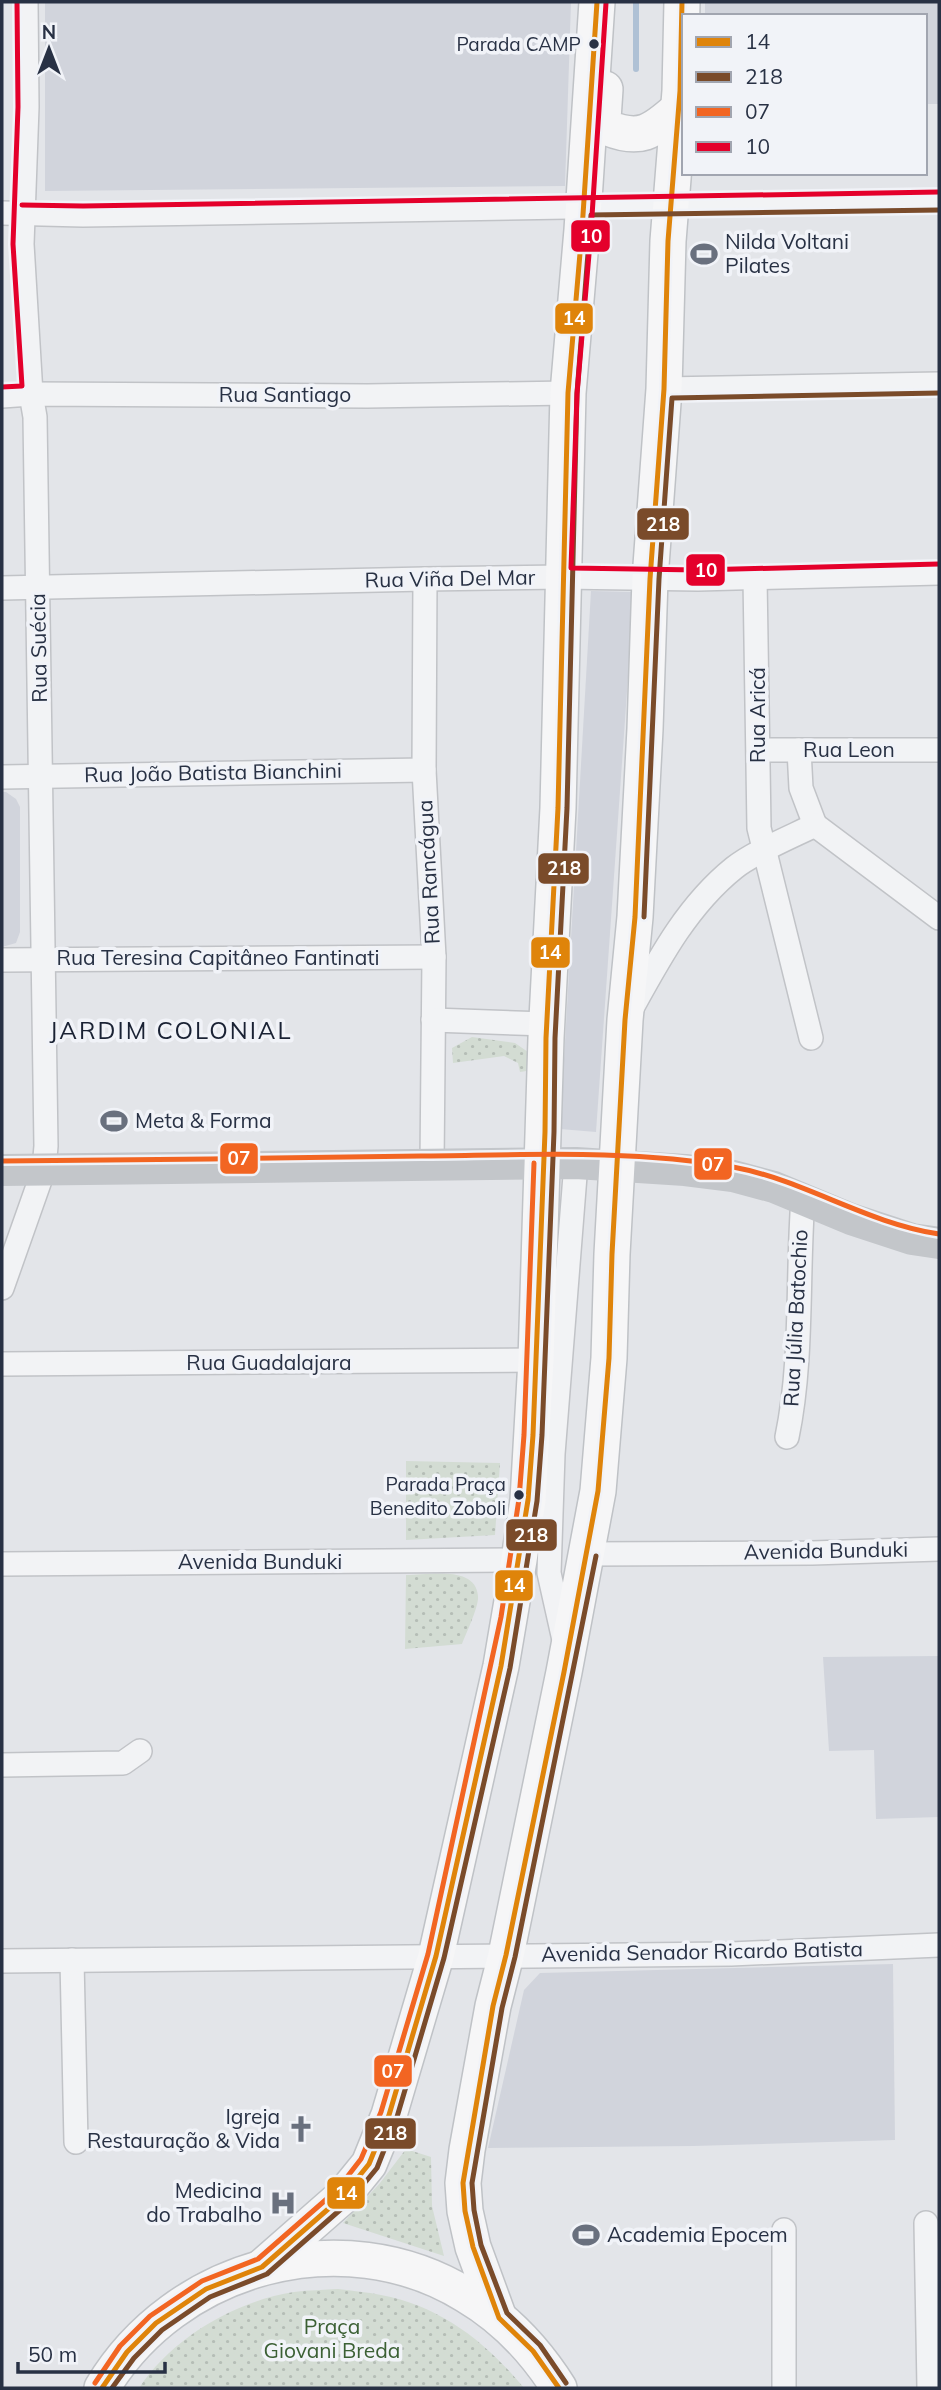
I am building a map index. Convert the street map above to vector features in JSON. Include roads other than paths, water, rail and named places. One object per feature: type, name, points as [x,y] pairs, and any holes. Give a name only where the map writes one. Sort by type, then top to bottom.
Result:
[{"type":"main road","points":[[262,2267],[343,2196],[369,2164],[389,2115],[436,1956],[501,1666],[519,1560],[527,1500],[536,1360],[559,1163],[546,1024],[558,808],[568,393],[597,2]]},
{"type":"main road","points":[[610,2],[603,119],[608,128],[633,136],[655,128],[677,110]]},
{"type":"main road","points":[[499,2318],[473,2247],[465,2211],[463,2183],[493,2006],[506,1955],[568,1653],[598,1491],[609,1358],[625,1020],[635,917],[650,579],[664,389],[670,204],[680,90],[682,2]]},
{"type":"main road","points":[[102,2388],[141,2337],[167,2315],[206,2289],[262,2267],[293,2260],[326,2258],[386,2264],[427,2276],[455,2289],[499,2318],[533,2351],[559,2388]]},
{"type":"street","name":"Rua Suécia","points":[[2,1288],[44,1169],[35,416],[12,213],[27,107],[26,2]]},
{"type":"street","points":[[12,213],[97,215],[939,201]]},
{"type":"street","points":[[664,389],[939,384]]},
{"type":"street","name":"Rua Santiago","points":[[2,396],[568,393]]},
{"type":"street","name":"Rua Viña Del Mar","points":[[2,588],[425,579],[755,578],[939,573]]},
{"type":"street","name":"Rua Aricá","points":[[755,578],[759,828],[811,1038]]},
{"type":"street","name":"Rua Rancágua","points":[[425,579],[424,770],[433,957],[432,1164]]},
{"type":"street","name":"Rua Leon","points":[[759,750],[939,750]]},
{"type":"street","name":"Rua Aricá","points":[[799,750],[801,788],[815,825]]},
{"type":"street","name":"Rua João Batista Bianchini","points":[[2,777],[424,770]]},
{"type":"street","points":[[625,1020],[666,946],[686,919],[735,867],[815,825],[939,918]]},
{"type":"street","name":"Rua Teresina Capitâneo Fantinati","points":[[2,960],[433,957]]},
{"type":"street","points":[[433,1020],[546,1024]]},
{"type":"street","points":[[2,1170],[559,1163],[685,1170],[733,1177],[774,1187],[886,1231],[939,1243]]},
{"type":"street","points":[[559,1163],[549,1573],[568,1653]]},
{"type":"street","name":"Rua Júlia Batochio","points":[[787,1437],[793,1408],[796,1369],[803,1198]]},
{"type":"street","name":"Rua Guadalajara","points":[[2,1364],[536,1360]]},
{"type":"street","name":"Avenida Bunduki","points":[[587,1554],[812,1553],[939,1549]]},
{"type":"street","name":"Avenida Bunduki","points":[[2,1564],[519,1560]]},
{"type":"street","points":[[2,1765],[123,1763],[140,1751]]},
{"type":"street","name":"Avenida Senador Ricardo Batista","points":[[2,1961],[731,1954],[939,1945]]},
{"type":"street","points":[[72,1960],[76,2142]]},
{"type":"street","points":[[926,2223],[929,2388]]},
{"type":"street","points":[[784,2230],[785,2388]]},
{"type":"waterway","points":[[636,2],[636,69]]},
{"type":"place","name":"Parada CAMP","points":[[594,44]]},
{"type":"place","name":"Nilda Voltani Pilates","points":[[704,254]]},
{"type":"place","name":"Meta & Forma","points":[[114,1121]]},
{"type":"place","name":"Parada Praça Benedito Zoboli","points":[[519,1495]]},
{"type":"place","name":"Igreja Restauração & Vida","points":[[301,2129]]},
{"type":"place","name":"Medicina do Trabalho","points":[[283,2203]]},
{"type":"place","name":"Academia Epocem","points":[[586,2235]]},
{"type":"district","name":"JARDIM COLONIAL","points":[[171,1031]]},
{"type":"park label","name":"Praça Giovani Breda","points":[[332,2339]]}]
